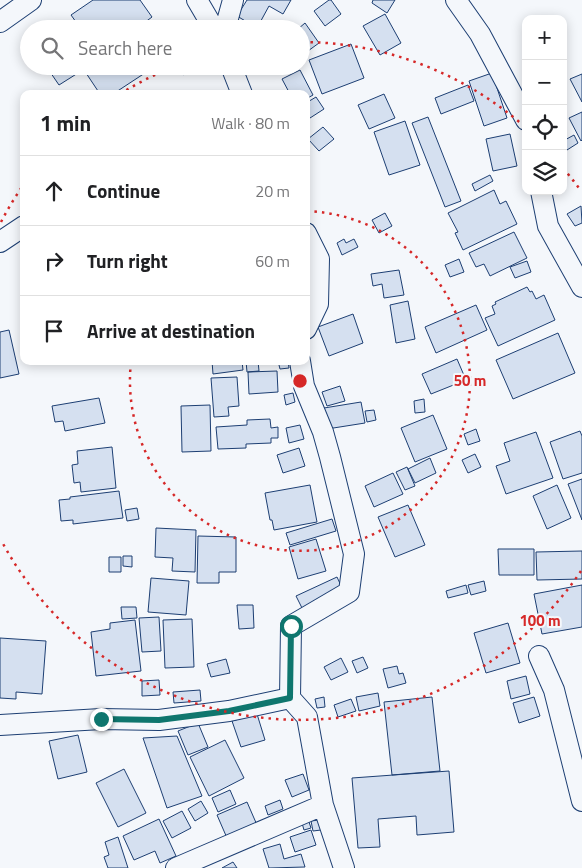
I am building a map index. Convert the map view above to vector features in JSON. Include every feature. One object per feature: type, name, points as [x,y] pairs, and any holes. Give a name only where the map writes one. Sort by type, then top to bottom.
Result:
[{"type":"street","points":[[0,22],[31,0]]},
{"type":"street","points":[[197,0],[209,20]]},
{"type":"street","points":[[227,20],[233,0]]},
{"type":"street","points":[[456,0],[480,34],[522,113]]},
{"type":"street","points":[[542,195],[548,226],[582,287]]},
{"type":"street","points":[[0,242],[20,229]]},
{"type":"street","points":[[310,241],[319,259],[318,304],[310,321]]},
{"type":"street","points":[[301,365],[304,386],[323,432],[354,554],[349,592],[291,626],[290,698],[307,716],[323,806],[344,868]]},
{"type":"street","points":[[539,656],[554,690],[582,801]]},
{"type":"street","points":[[0,725],[101,719],[159,720],[229,711],[290,698]]},
{"type":"street","points":[[176,868],[323,806]]},
{"type":"building","points":[[93,0],[140,0],[152,17],[148,20],[75,20],[71,15]]},
{"type":"building","points":[[247,0],[291,0],[283,14],[269,6],[261,20],[244,20],[237,16]]},
{"type":"building","points":[[331,0],[341,14],[325,26],[314,11]]},
{"type":"building","points":[[373,0],[395,0],[387,13],[372,3]]},
{"type":"building","points":[[385,14],[401,43],[380,55],[363,26]]},
{"type":"building","points":[[310,30],[319,43],[310,50]]},
{"type":"building","points":[[351,44],[364,78],[322,94],[310,60]]},
{"type":"building","points":[[492,73],[507,118],[484,126],[469,81]]},
{"type":"building","points":[[582,74],[582,102],[570,79]]},
{"type":"building","points":[[52,75],[75,75],[59,85]]},
{"type":"building","points":[[87,75],[142,75],[119,90],[97,90]]},
{"type":"building","points":[[290,75],[303,75],[313,95],[310,97],[310,90],[288,90],[282,79]]},
{"type":"building","points":[[468,85],[474,101],[441,114],[435,98]]},
{"type":"building","points":[[384,94],[395,118],[369,129],[358,105]]},
{"type":"building","points":[[316,97],[324,109],[310,118],[310,101]]},
{"type":"building","points":[[582,112],[582,140],[581,141],[569,118]]},
{"type":"building","points":[[428,117],[461,201],[445,207],[412,123]]},
{"type":"building","points":[[405,121],[420,165],[389,175],[374,132]]},
{"type":"building","points":[[323,127],[334,139],[319,151],[310,141],[310,137]]},
{"type":"building","points":[[510,134],[517,166],[493,171],[486,139]]},
{"type":"building","points":[[574,135],[578,143],[567,150],[567,139]]},
{"type":"building","points":[[490,175],[493,181],[475,191],[472,184]]},
{"type":"building","points":[[494,190],[500,204],[506,201],[517,224],[463,250],[455,233],[458,232],[448,213]]},
{"type":"building","points":[[581,206],[582,223],[575,226],[567,214]]},
{"type":"building","points":[[385,213],[392,226],[379,233],[372,220]]},
{"type":"building","points":[[514,232],[527,258],[490,276],[484,264],[476,267],[469,253]]},
{"type":"building","points":[[344,239],[346,243],[354,239],[358,247],[342,255],[337,243]]},
{"type":"building","points":[[459,259],[464,272],[450,277],[445,265]]},
{"type":"building","points":[[527,261],[531,272],[515,278],[510,267]]},
{"type":"building","points":[[399,270],[404,295],[384,298],[382,284],[373,286],[371,274]]},
{"type":"building","points":[[527,287],[530,292],[532,291],[536,299],[544,295],[555,320],[498,346],[485,318],[495,314],[492,306],[496,304],[495,302]]},
{"type":"building","points":[[408,301],[415,339],[396,343],[390,305]]},
{"type":"building","points":[[476,305],[487,330],[436,353],[425,327]]},
{"type":"building","points":[[353,314],[363,343],[329,356],[318,327]]},
{"type":"building","points":[[9,330],[19,374],[0,378],[0,332]]},
{"type":"building","points":[[558,333],[575,373],[513,399],[496,360]]},
{"type":"building","points":[[457,359],[466,380],[431,394],[422,374]]},
{"type":"building","points":[[212,365],[242,365],[243,370],[213,374]]},
{"type":"building","points":[[246,365],[258,365],[259,371],[247,372]]},
{"type":"building","points":[[279,365],[289,365],[289,368],[280,369]]},
{"type":"building","points":[[277,371],[278,392],[249,394],[248,372]]},
{"type":"building","points":[[237,377],[239,406],[228,407],[229,416],[214,417],[211,378]]},
{"type":"building","points":[[340,386],[345,401],[327,406],[322,392]]},
{"type":"building","points":[[293,393],[295,402],[286,405],[284,395]]},
{"type":"building","points":[[99,398],[105,423],[65,431],[63,421],[55,422],[52,406]]},
{"type":"building","points":[[424,399],[425,412],[415,413],[414,401]]},
{"type":"building","points":[[361,402],[365,423],[327,429],[324,408]]},
{"type":"building","points":[[210,405],[211,451],[182,452],[181,406]]},
{"type":"building","points":[[374,410],[376,420],[367,422],[365,411]]},
{"type":"building","points":[[433,415],[447,449],[415,462],[401,428]]},
{"type":"building","points":[[270,419],[271,428],[278,427],[278,438],[271,438],[271,443],[246,444],[246,448],[218,449],[216,427],[247,425],[247,420]]},
{"type":"building","points":[[300,425],[304,439],[289,443],[286,428]]},
{"type":"building","points":[[476,429],[480,441],[468,445],[464,434]]},
{"type":"building","points":[[580,431],[582,436],[582,473],[563,479],[550,442]]},
{"type":"building","points":[[536,432],[553,478],[506,494],[496,466],[510,461],[504,443]]},
{"type":"building","points":[[112,447],[116,488],[81,492],[80,482],[74,483],[72,465],[78,464],[77,451]]},
{"type":"building","points":[[299,448],[305,466],[283,473],[277,455]]},
{"type":"building","points":[[475,454],[481,467],[468,473],[462,460]]},
{"type":"building","points":[[430,458],[436,473],[415,483],[408,469]]},
{"type":"building","points":[[407,467],[415,486],[405,490],[396,472]]},
{"type":"building","points":[[393,473],[403,494],[374,507],[365,486]]},
{"type":"building","points":[[582,479],[582,520],[568,484]]},
{"type":"building","points":[[310,485],[317,522],[274,530],[272,520],[270,520],[265,493]]},
{"type":"building","points":[[557,485],[571,518],[547,529],[533,496]]},
{"type":"building","points":[[119,491],[123,518],[73,524],[73,520],[61,521],[59,500]]},
{"type":"building","points":[[408,505],[425,545],[395,557],[378,517]]},
{"type":"building","points":[[137,508],[139,519],[127,521],[125,510]]},
{"type":"building","points":[[332,519],[336,531],[290,545],[286,533]]},
{"type":"building","points":[[156,528],[196,530],[195,572],[172,571],[173,558],[155,557]]},
{"type":"building","points":[[198,536],[236,537],[236,572],[219,572],[219,583],[197,583]]},
{"type":"building","points":[[316,539],[326,571],[298,579],[289,547]]},
{"type":"building","points":[[498,549],[534,549],[534,575],[499,575]]},
{"type":"building","points":[[582,551],[582,579],[537,580],[536,552]]},
{"type":"building","points":[[123,556],[132,556],[132,567],[123,566]]},
{"type":"building","points":[[109,557],[121,557],[121,572],[109,572]]},
{"type":"building","points":[[337,577],[343,590],[302,608],[296,596]]},
{"type":"building","points":[[151,578],[189,581],[186,615],[148,612]]},
{"type":"building","points":[[484,581],[486,591],[471,595],[468,585]]},
{"type":"building","points":[[466,585],[468,593],[448,598],[446,591]]},
{"type":"building","points":[[582,585],[582,627],[542,634],[534,594]]},
{"type":"building","points":[[237,605],[253,605],[254,628],[239,629]]},
{"type":"building","points":[[121,607],[136,607],[137,618],[122,619]]},
{"type":"building","points":[[159,617],[161,651],[142,652],[139,618]]},
{"type":"building","points":[[192,619],[194,667],[165,668],[163,620]]},
{"type":"building","points":[[135,620],[141,671],[96,676],[91,632],[110,629],[110,623]]},
{"type":"building","points":[[508,623],[520,663],[486,673],[474,633]]},
{"type":"building","points":[[0,638],[46,641],[42,694],[16,692],[16,699],[0,698]]},
{"type":"building","points":[[363,657],[368,668],[357,673],[352,661]]},
{"type":"building","points":[[341,658],[348,672],[331,680],[324,667]]},
{"type":"building","points":[[226,659],[230,673],[211,677],[207,664]]},
{"type":"building","points":[[397,666],[399,674],[403,673],[406,683],[388,688],[383,669]]},
{"type":"building","points":[[526,676],[530,694],[511,699],[507,681]]},
{"type":"building","points":[[159,680],[160,695],[142,696],[142,681]]},
{"type":"building","points":[[200,690],[201,701],[174,703],[173,692]]},
{"type":"building","points":[[378,693],[380,706],[359,711],[356,697]]},
{"type":"building","points":[[324,697],[325,707],[317,708],[315,699]]},
{"type":"building","points":[[432,697],[440,771],[392,775],[384,702]]},
{"type":"building","points":[[534,697],[540,716],[519,723],[513,703]]},
{"type":"building","points":[[351,699],[356,711],[338,717],[334,705]]},
{"type":"building","points":[[257,714],[265,740],[241,747],[232,721]]},
{"type":"building","points":[[198,723],[208,747],[188,755],[178,731]]},
{"type":"building","points":[[78,735],[87,772],[58,779],[49,741]]},
{"type":"building","points":[[177,736],[202,796],[167,808],[143,738]]},
{"type":"building","points":[[225,740],[244,778],[209,796],[190,757]]},
{"type":"building","points":[[124,769],[146,813],[118,827],[96,783]]},
{"type":"building","points":[[449,771],[454,832],[417,835],[416,816],[378,819],[380,847],[358,848],[352,778]]},
{"type":"building","points":[[303,774],[309,790],[292,797],[285,780]]},
{"type":"building","points":[[230,790],[236,804],[218,812],[212,798]]},
{"type":"building","points":[[280,800],[283,809],[268,815],[265,806]]},
{"type":"building","points":[[201,801],[208,813],[195,821],[188,809]]},
{"type":"building","points":[[247,802],[257,825],[227,838],[217,815]]},
{"type":"building","points":[[182,811],[191,828],[172,838],[163,821]]},
{"type":"building","points":[[159,819],[176,856],[160,863],[155,851],[134,860],[123,836]]},
{"type":"building","points":[[319,820],[321,830],[313,831],[311,821]]},
{"type":"building","points":[[309,822],[311,828],[304,830],[302,823]]},
{"type":"building","points":[[311,830],[316,845],[295,852],[290,837]]},
{"type":"building","points":[[118,837],[128,868],[108,868],[104,857],[109,855],[105,842]]},
{"type":"building","points":[[280,844],[284,859],[301,854],[305,867],[269,868],[263,849]]},
{"type":"building","points":[[233,862],[237,868],[222,868]]},
{"type":"route","points":[[101,719],[159,720],[229,711],[290,698],[291,626]]}]
